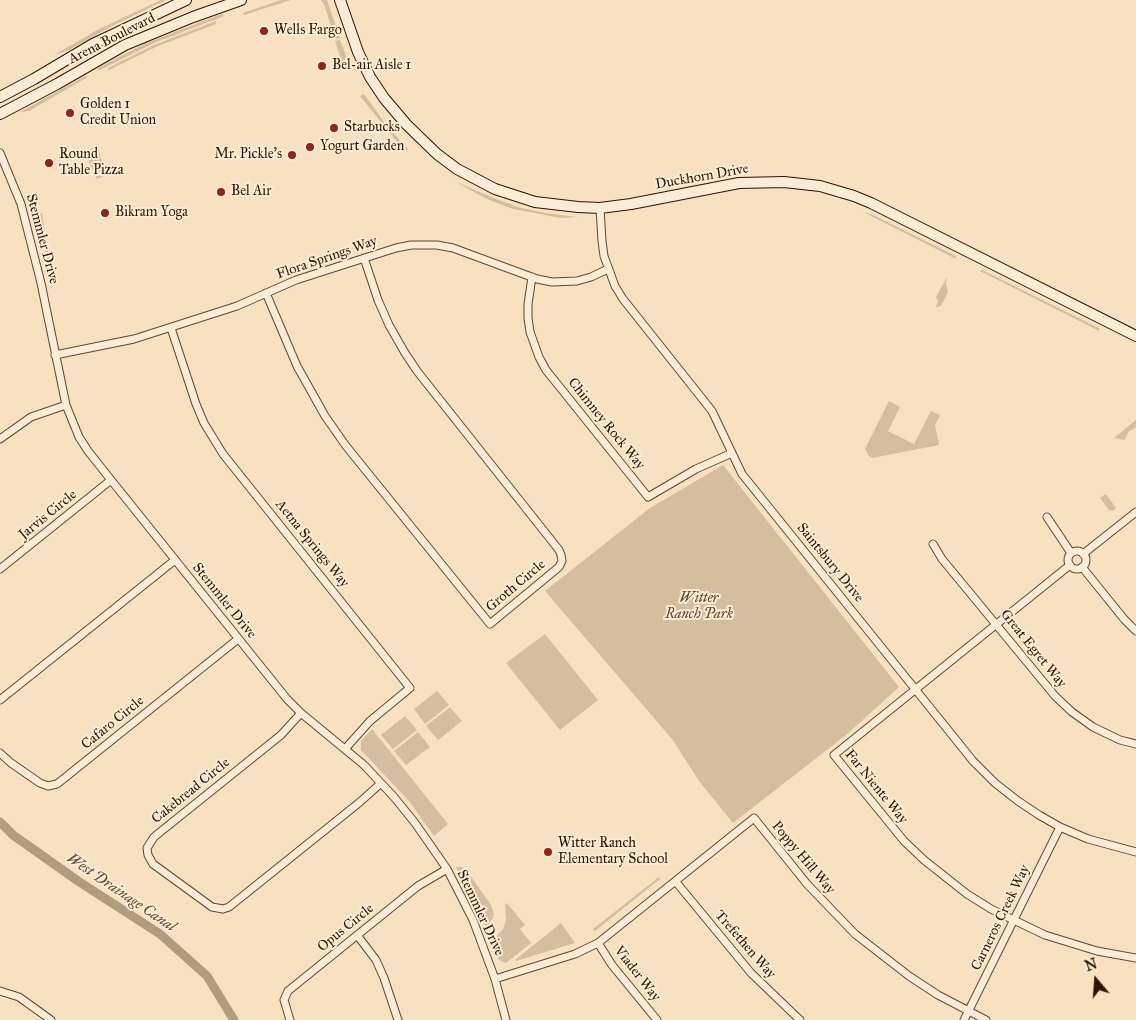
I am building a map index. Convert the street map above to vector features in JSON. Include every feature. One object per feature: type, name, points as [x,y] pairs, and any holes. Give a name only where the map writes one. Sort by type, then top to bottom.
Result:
[{"type":"street","name":"Arena Boulevard","points":[[0,97],[101,39],[186,0]]},
{"type":"street","name":"Arena Boulevard","points":[[0,114],[125,46],[193,17],[241,0]]},
{"type":"street","name":"Duckhorn Drive","points":[[340,0],[358,52],[370,77],[384,98],[411,129],[437,154],[476,179],[515,196],[556,205],[600,208],[748,182],[784,182],[820,186],[871,203],[1136,336]]},
{"type":"street","name":"Stemmler Drive","points":[[0,153],[21,204],[42,283],[66,405],[79,436],[88,451],[287,699],[301,713],[346,749],[381,783],[416,823],[446,869],[473,920],[495,979],[506,1020]]},
{"type":"street","name":"Saintsbury Drive","points":[[600,208],[602,241],[608,269],[623,299],[712,411],[742,474],[973,761],[1018,802],[1060,827],[1088,839],[1136,852]]},
{"type":"street","name":"Flora Springs Way","points":[[55,355],[134,339],[171,328],[237,306],[296,280],[411,245],[437,245],[453,248],[532,277],[552,282],[577,281],[608,269]]},
{"type":"street","name":"Groth Circle","points":[[266,293],[296,366],[325,416],[346,446],[490,624],[555,570],[562,561],[561,555],[559,550],[417,371],[405,353],[389,325],[378,300],[364,258]]},
{"type":"street","name":"Chimney Rock Way","points":[[532,277],[528,318],[532,338],[539,357],[552,377],[648,497],[696,469],[732,453]]},
{"type":"street","name":"Aetna Springs Way","points":[[171,328],[196,404],[213,439],[410,688],[370,721],[346,749]]},
{"type":"street","points":[[0,439],[30,417],[66,405]]},
{"type":"street","name":"Jarvis Circle","points":[[0,569],[111,480]]},
{"type":"street","points":[[1083,554],[1136,512]]},
{"type":"street","points":[[1047,517],[1072,553]]},
{"type":"street","name":"Great Egret Way","points":[[933,544],[942,559],[1055,696],[1072,712],[1094,727],[1120,740],[1136,744]]},
{"type":"street","points":[[1078,551],[1083,554],[1085,561],[1082,567],[1076,568],[1070,565],[1068,558],[1072,553],[1078,551]]},
{"type":"street","points":[[0,700],[175,560]]},
{"type":"street","name":"Far Niente Way","points":[[1070,565],[834,755],[886,820],[924,860],[967,894],[1014,920],[1070,944],[1136,958]]},
{"type":"street","points":[[1082,567],[1136,631]]},
{"type":"street","name":"Cafaro Circle","points":[[0,753],[40,784],[48,786],[57,784],[238,639]]},
{"type":"street","name":"Cakebread Circle","points":[[301,713],[281,735],[154,837],[148,848],[148,855],[153,864],[212,907],[223,909],[229,907],[381,783]]},
{"type":"street","name":"Poppy Hill Way","points":[[495,979],[575,954],[598,943],[754,818],[807,884],[854,934],[909,976],[938,995],[986,1020]]},
{"type":"street","name":"Carneros Creek Way","points":[[964,1020],[1060,827]]},
{"type":"street","name":"Opus Circle","points":[[290,1020],[284,1000],[288,991],[422,883],[446,869]]},
{"type":"street","name":"Trefethen Way","points":[[676,882],[751,973],[800,1020]]},
{"type":"street","points":[[357,935],[376,960],[398,1020]]},
{"type":"street","name":"Viader Way","points":[[598,943],[652,1019]]},
{"type":"street","points":[[0,991],[19,997],[51,1020]]},
{"type":"green space","points":[[161,0],[166,0],[116,24],[69,50],[54,55],[99,29]]},
{"type":"green space","points":[[281,0],[291,0],[244,15],[243,13]]},
{"type":"green space","points":[[321,0],[327,0],[340,38],[335,39]]},
{"type":"green space","points":[[222,14],[224,16],[154,43],[98,71],[98,68],[146,43]]},
{"type":"green space","points":[[216,21],[216,24],[158,46],[109,70],[108,68],[154,45]]},
{"type":"green space","points":[[340,40],[351,68],[345,71],[335,41]]},
{"type":"green space","points":[[85,76],[88,77],[29,111],[20,112]]},
{"type":"green space","points":[[364,94],[387,126],[408,149],[405,152],[360,96]]},
{"type":"green space","points":[[97,145],[106,175],[97,179],[85,152]]},
{"type":"green space","points":[[454,181],[518,207],[577,217],[561,218],[513,209],[487,199]]},
{"type":"green space","points":[[863,212],[873,215],[956,256],[956,259]]},
{"type":"green space","points":[[42,213],[52,274],[49,275],[38,214]]},
{"type":"green space","points":[[982,270],[1099,328],[1099,331],[980,271]]},
{"type":"green space","points":[[947,277],[948,292],[941,306],[936,307],[938,301],[936,297]]},
{"type":"green space","points":[[889,401],[900,407],[888,431],[914,444],[931,411],[940,415],[935,425],[939,445],[872,458],[869,456],[865,449]]},
{"type":"green space","points":[[1136,420],[1136,427],[1128,432],[1125,440],[1114,438]]},
{"type":"green space","name":"Witter Ranch Park","points":[[723,465],[899,687],[846,735],[733,823],[699,781],[672,739],[545,591],[650,508]]},
{"type":"green space","points":[[1106,494],[1116,508],[1113,511],[1109,510],[1100,498]]},
{"type":"green space","points":[[545,634],[598,700],[560,730],[506,663]]},
{"type":"green space","points":[[437,691],[449,705],[425,724],[414,709]]},
{"type":"green space","points":[[450,707],[462,721],[438,740],[426,726]]},
{"type":"green space","points":[[405,716],[417,730],[393,749],[381,735]]},
{"type":"green space","points":[[372,729],[448,824],[434,836],[409,801],[361,750],[361,741]]},
{"type":"green space","points":[[418,732],[430,747],[406,765],[394,751]]},
{"type":"green space","points":[[456,867],[461,867],[467,871],[491,905],[494,914],[486,927]]},
{"type":"green space","points":[[659,877],[660,879],[595,931],[593,929]]},
{"type":"green space","points":[[507,903],[525,925],[520,929],[531,943],[506,963],[499,960],[493,943],[503,929],[506,920],[505,905]]},
{"type":"green space","points":[[561,923],[575,943],[515,960]]},
{"type":"waterway","name":"West Drainage Canal","points":[[0,822],[13,835],[78,881],[160,934],[207,976],[234,1020]]},
{"type":"place","name":"Wells Fargo","points":[[264,31]]},
{"type":"place","name":"Bel-air Aisle 1","points":[[322,66]]},
{"type":"place","name":"Golden 1 Credit Union","points":[[70,113]]},
{"type":"place","name":"Starbucks","points":[[334,128]]},
{"type":"place","name":"Yogurt Garden","points":[[310,147]]},
{"type":"place","name":"Mr. Pickle's","points":[[292,155]]},
{"type":"place","name":"Round Table Pizza","points":[[49,163]]},
{"type":"place","name":"Bel Air","points":[[221,192]]},
{"type":"place","name":"Bikram Yoga","points":[[105,213]]},
{"type":"place","name":"Witter Ranch Elementary School","points":[[548,852]]}]
